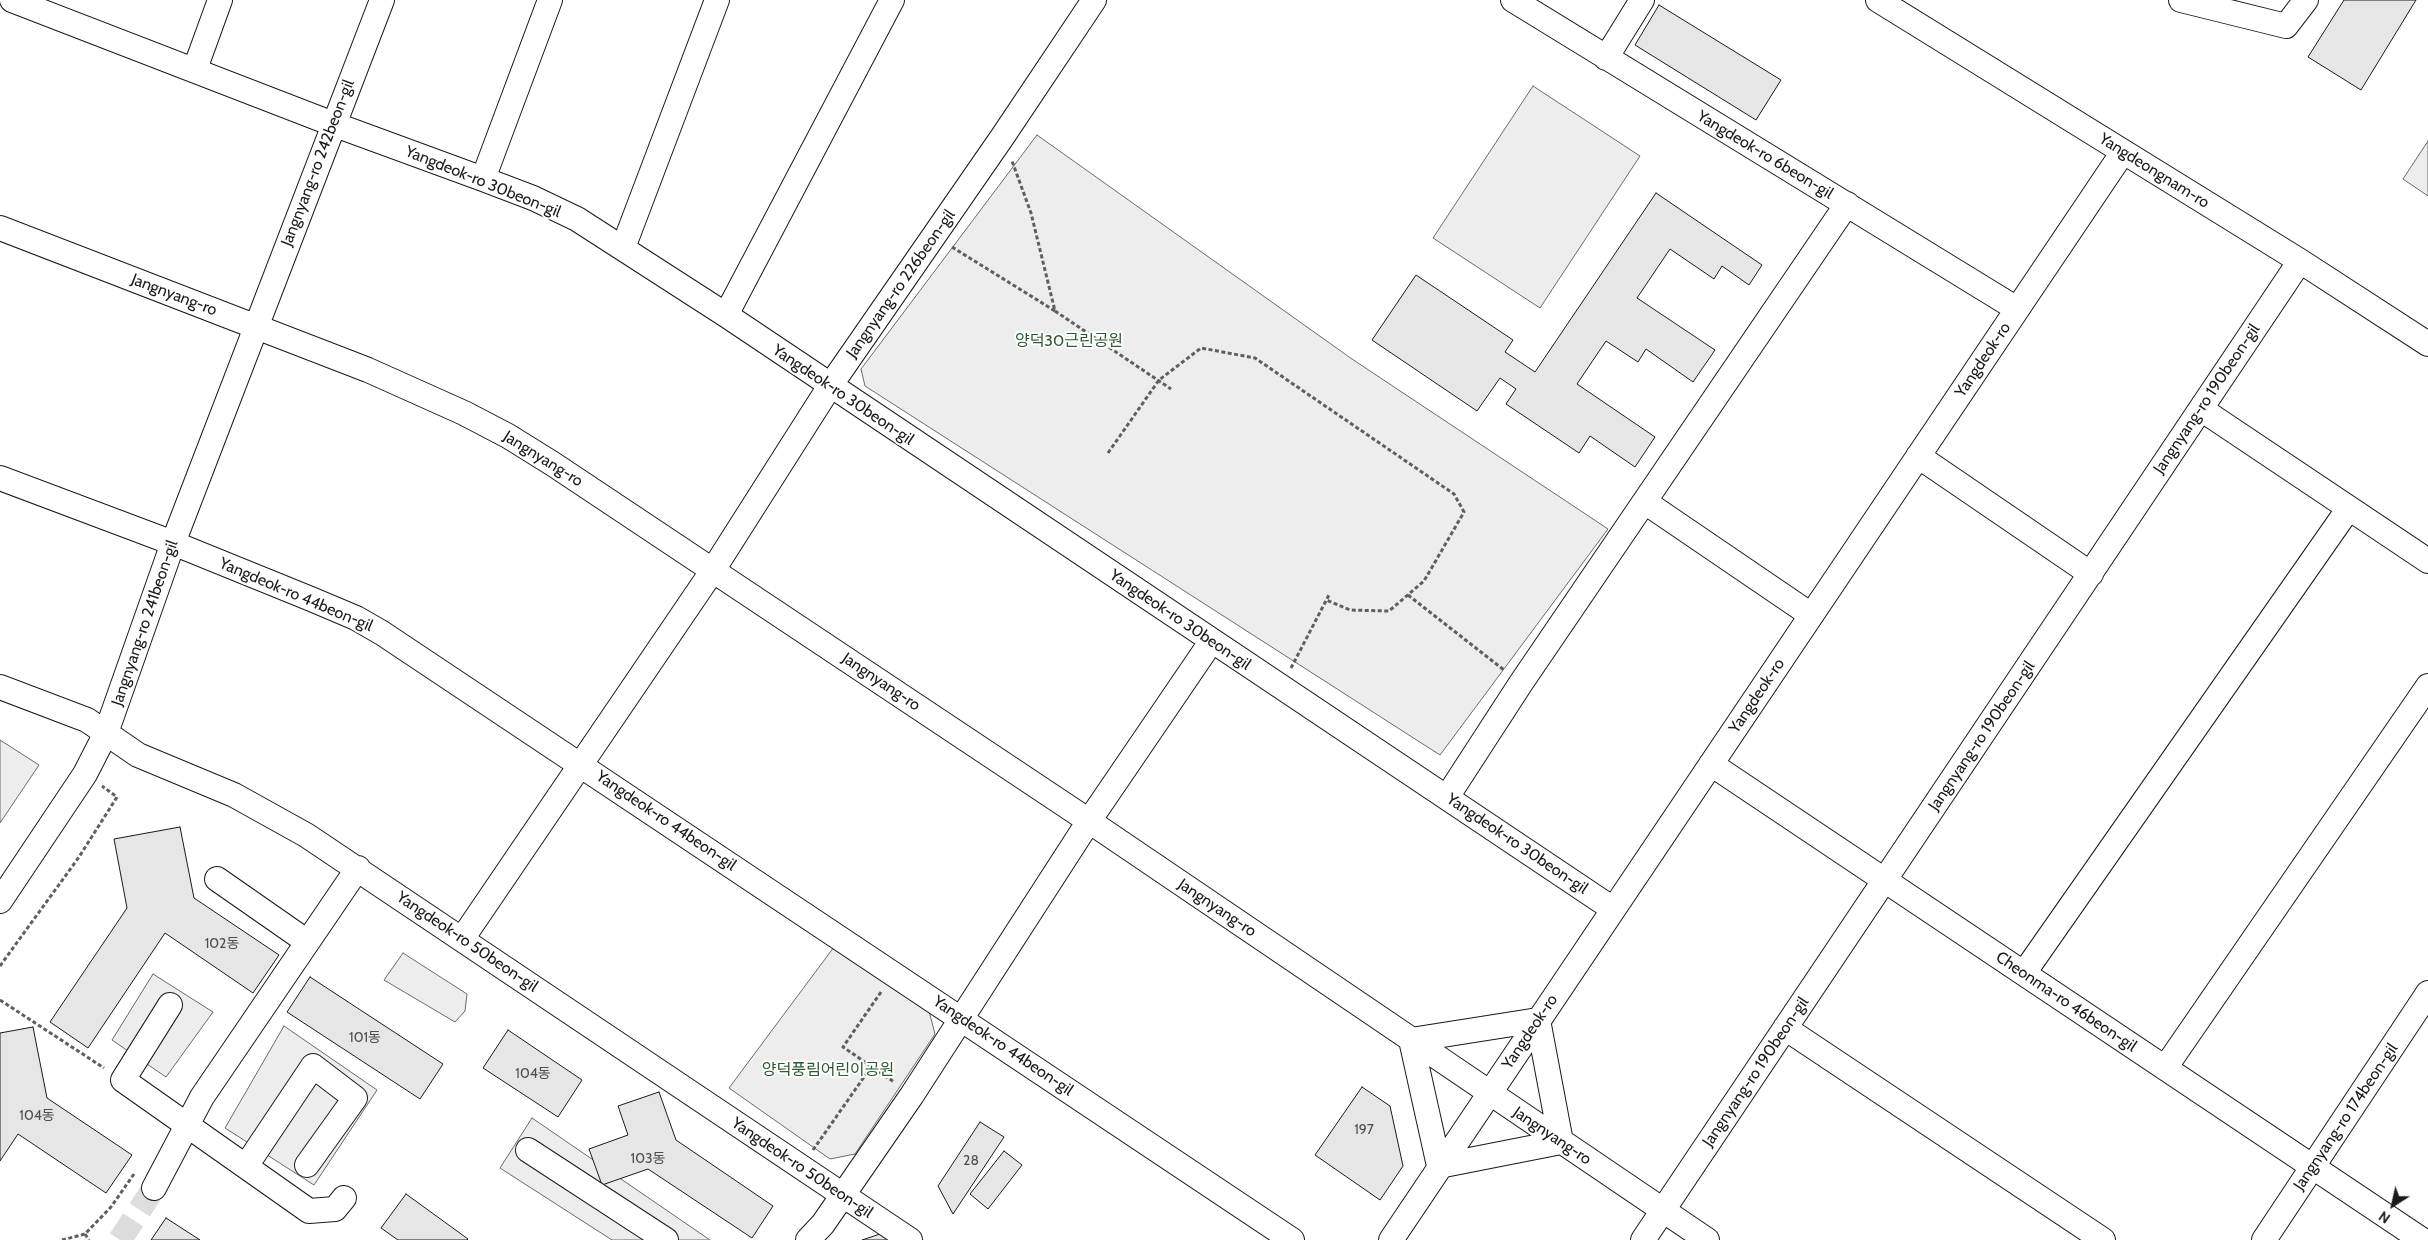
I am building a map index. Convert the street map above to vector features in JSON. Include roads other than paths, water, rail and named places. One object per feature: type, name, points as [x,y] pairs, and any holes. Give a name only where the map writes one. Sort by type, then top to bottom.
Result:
[{"type":"street","name":"Yangdeok-ro 30beon-gil","points":[[12,0],[58,8],[194,69],[333,124],[533,198],[577,219],[726,315],[1613,909]]},
{"type":"street","points":[[194,69],[220,0]]},
{"type":"street","name":"Jangnyang-ro 242beon-gil","points":[[256,327],[382,0]]},
{"type":"street","points":[[483,179],[550,0]]},
{"type":"street","points":[[623,248],[717,0]]},
{"type":"street","points":[[726,315],[892,0]]},
{"type":"street","name":"Yangdeok-ro 6beon-gil","points":[[1513,0],[2017,309]]},
{"type":"street","points":[[1606,58],[1642,0]]},
{"type":"street","name":"Yangdeongnam-ro","points":[[1878,0],[2300,261],[2428,344]]},
{"type":"street","points":[[2181,0],[2211,4],[2286,26],[2306,0]]},
{"type":"street","name":"Jangnyang-ro 226beon-gil","points":[[462,939],[582,766],[713,570],[830,386],[1004,136],[1091,1]]},
{"type":"street","name":"Yangdeok-ro","points":[[1391,1240],[2123,152]]},
{"type":"street","points":[[1447,797],[1521,683],[1847,204]]},
{"type":"street","name":"Jangnyang-ro","points":[[0,228],[418,391],[499,432],[553,464],[1089,820],[1707,1240]]},
{"type":"street","name":"Jangnyang-ro 190beon-gil","points":[[1644,1240],[2300,261]]},
{"type":"street","name":"Jangnyang-ro 241beon-gil","points":[[0,901],[86,774],[106,733],[172,543],[256,327]]},
{"type":"street","points":[[2201,409],[2428,561]]},
{"type":"street","points":[[1918,456],[2091,574]]},
{"type":"street","name":"Yangdeok-ro 44beon-gil","points":[[0,478],[172,543],[356,618],[389,637],[895,973],[1292,1240]]},
{"type":"street","points":[[1645,502],[1811,616]]},
{"type":"street","points":[[2024,973],[2349,508]]},
{"type":"street","points":[[808,1240],[824,1224],[912,1095],[1089,820],[1212,642]]},
{"type":"street","points":[[2164,1068],[2428,686]]},
{"type":"street","name":"Yangdeok-ro 50beon-gil","points":[[0,687],[86,720],[138,755],[234,795],[274,816],[358,868],[910,1240]]},
{"type":"street","name":"Cheonma-ro 46beon-gil","points":[[1711,764],[2422,1240]]},
{"type":"street","points":[[154,1188],[202,1097],[306,941],[358,868]]},
{"type":"street","points":[[216,880],[306,941]]},
{"type":"street","name":"Jangnyang-ro 174beon-gil","points":[[2264,1240],[2428,993]]},
{"type":"street","points":[[170,1005],[123,1080],[309,1211],[335,1208],[344,1198]]},
{"type":"street","points":[[1538,1020],[1561,1142],[1440,1166],[1411,1040],[1538,1020]]},
{"type":"street","points":[[1785,1028],[2103,1240]]},
{"type":"street","points":[[246,1166],[313,1066],[355,1098],[307,1165]]},
{"type":"street","points":[[528,1150],[666,1240]]},
{"type":"tunnel","points":[[120,1240],[154,1188]]},
{"type":"park label","name":"양덕30근린공원","points":[[1069,341]]},
{"type":"park label","name":"양덕풍림어린이공원","points":[[828,1070]]}]
